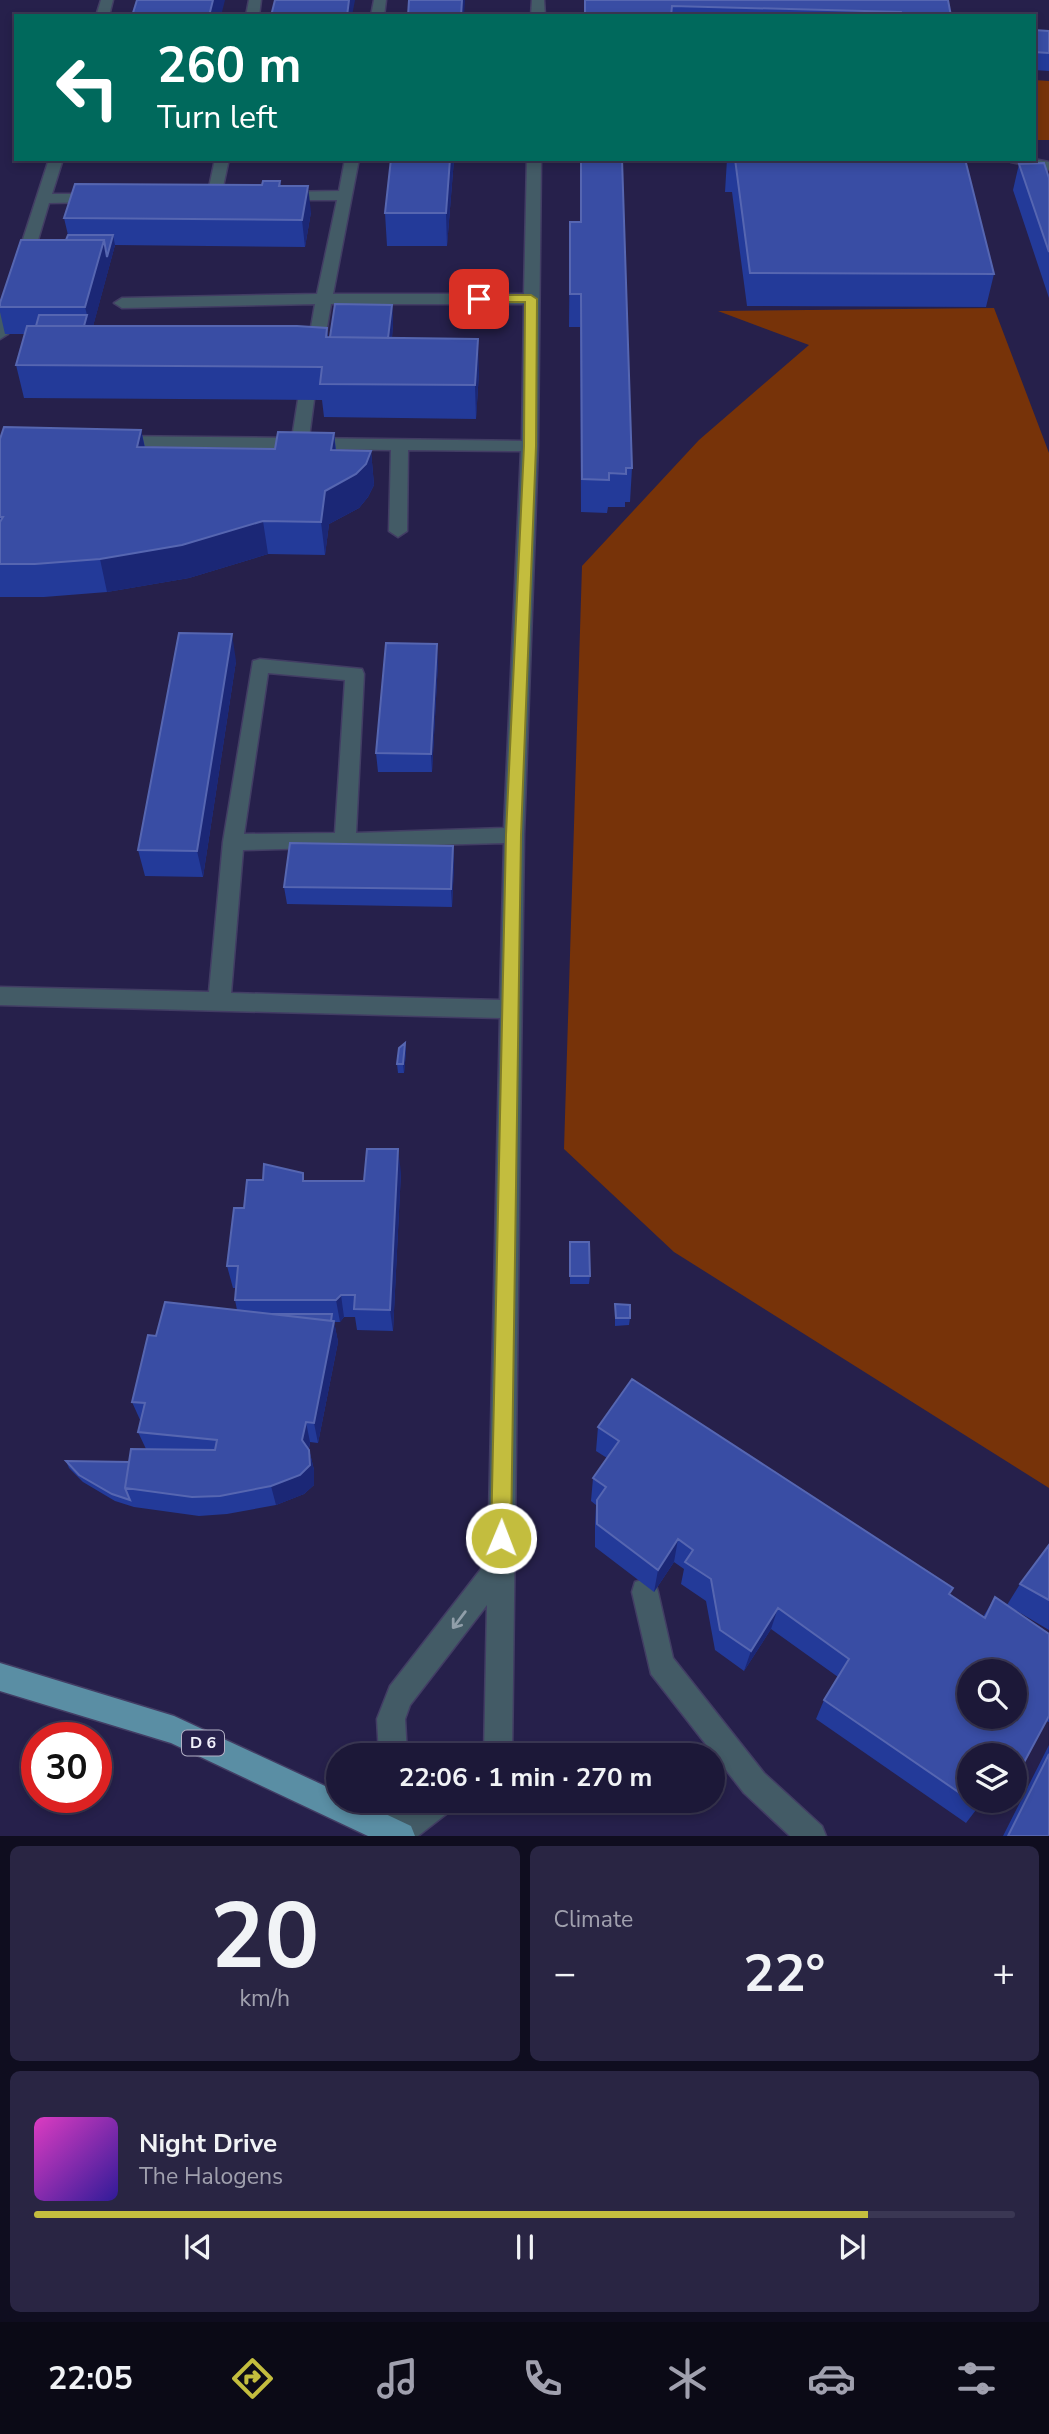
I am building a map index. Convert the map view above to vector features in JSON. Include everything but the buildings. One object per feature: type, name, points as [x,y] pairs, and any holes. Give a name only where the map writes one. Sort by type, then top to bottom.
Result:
[{"type":"main road","name":"D 6","points":[[0,1678],[174,1730],[399,1834]]},
{"type":"street","points":[[0,334],[56,161]]},
{"type":"street","points":[[188,197],[220,196],[222,161]]},
{"type":"street","points":[[313,361],[352,161]]},
{"type":"street","points":[[498,1743],[510,1009],[514,835],[530,446],[534,161]]},
{"type":"street","points":[[1025,161],[1049,166]]},
{"type":"street","points":[[266,196],[345,195]]},
{"type":"street","points":[[44,199],[109,198]]},
{"type":"street","points":[[122,303],[531,299]]},
{"type":"street","points":[[300,442],[306,400]]},
{"type":"street","points":[[95,440],[530,446]]},
{"type":"street","points":[[398,531],[400,445]]},
{"type":"street","points":[[219,1001],[233,842],[260,666],[355,674],[345,841]]},
{"type":"street","points":[[233,842],[514,835]]},
{"type":"street","points":[[0,996],[510,1009]]},
{"type":"street","points":[[392,1743],[391,1719],[400,1696],[500,1566]]},
{"type":"street","points":[[645,1592],[661,1664],[754,1783],[813,1836]]},
{"type":"street","points":[[396,1813],[399,1834]]},
{"type":"street","points":[[399,1834],[425,1813]]},
{"type":"shaded area","points":[[1036,80],[1049,81],[1049,140],[1036,140]]},
{"type":"shaded area","points":[[994,308],[1049,453],[1049,1488],[674,1252],[564,1149],[582,566],[699,440],[809,345],[718,311]]},
{"type":"route","points":[[479,299],[531,299],[530,446],[514,835],[501,1538]]}]
